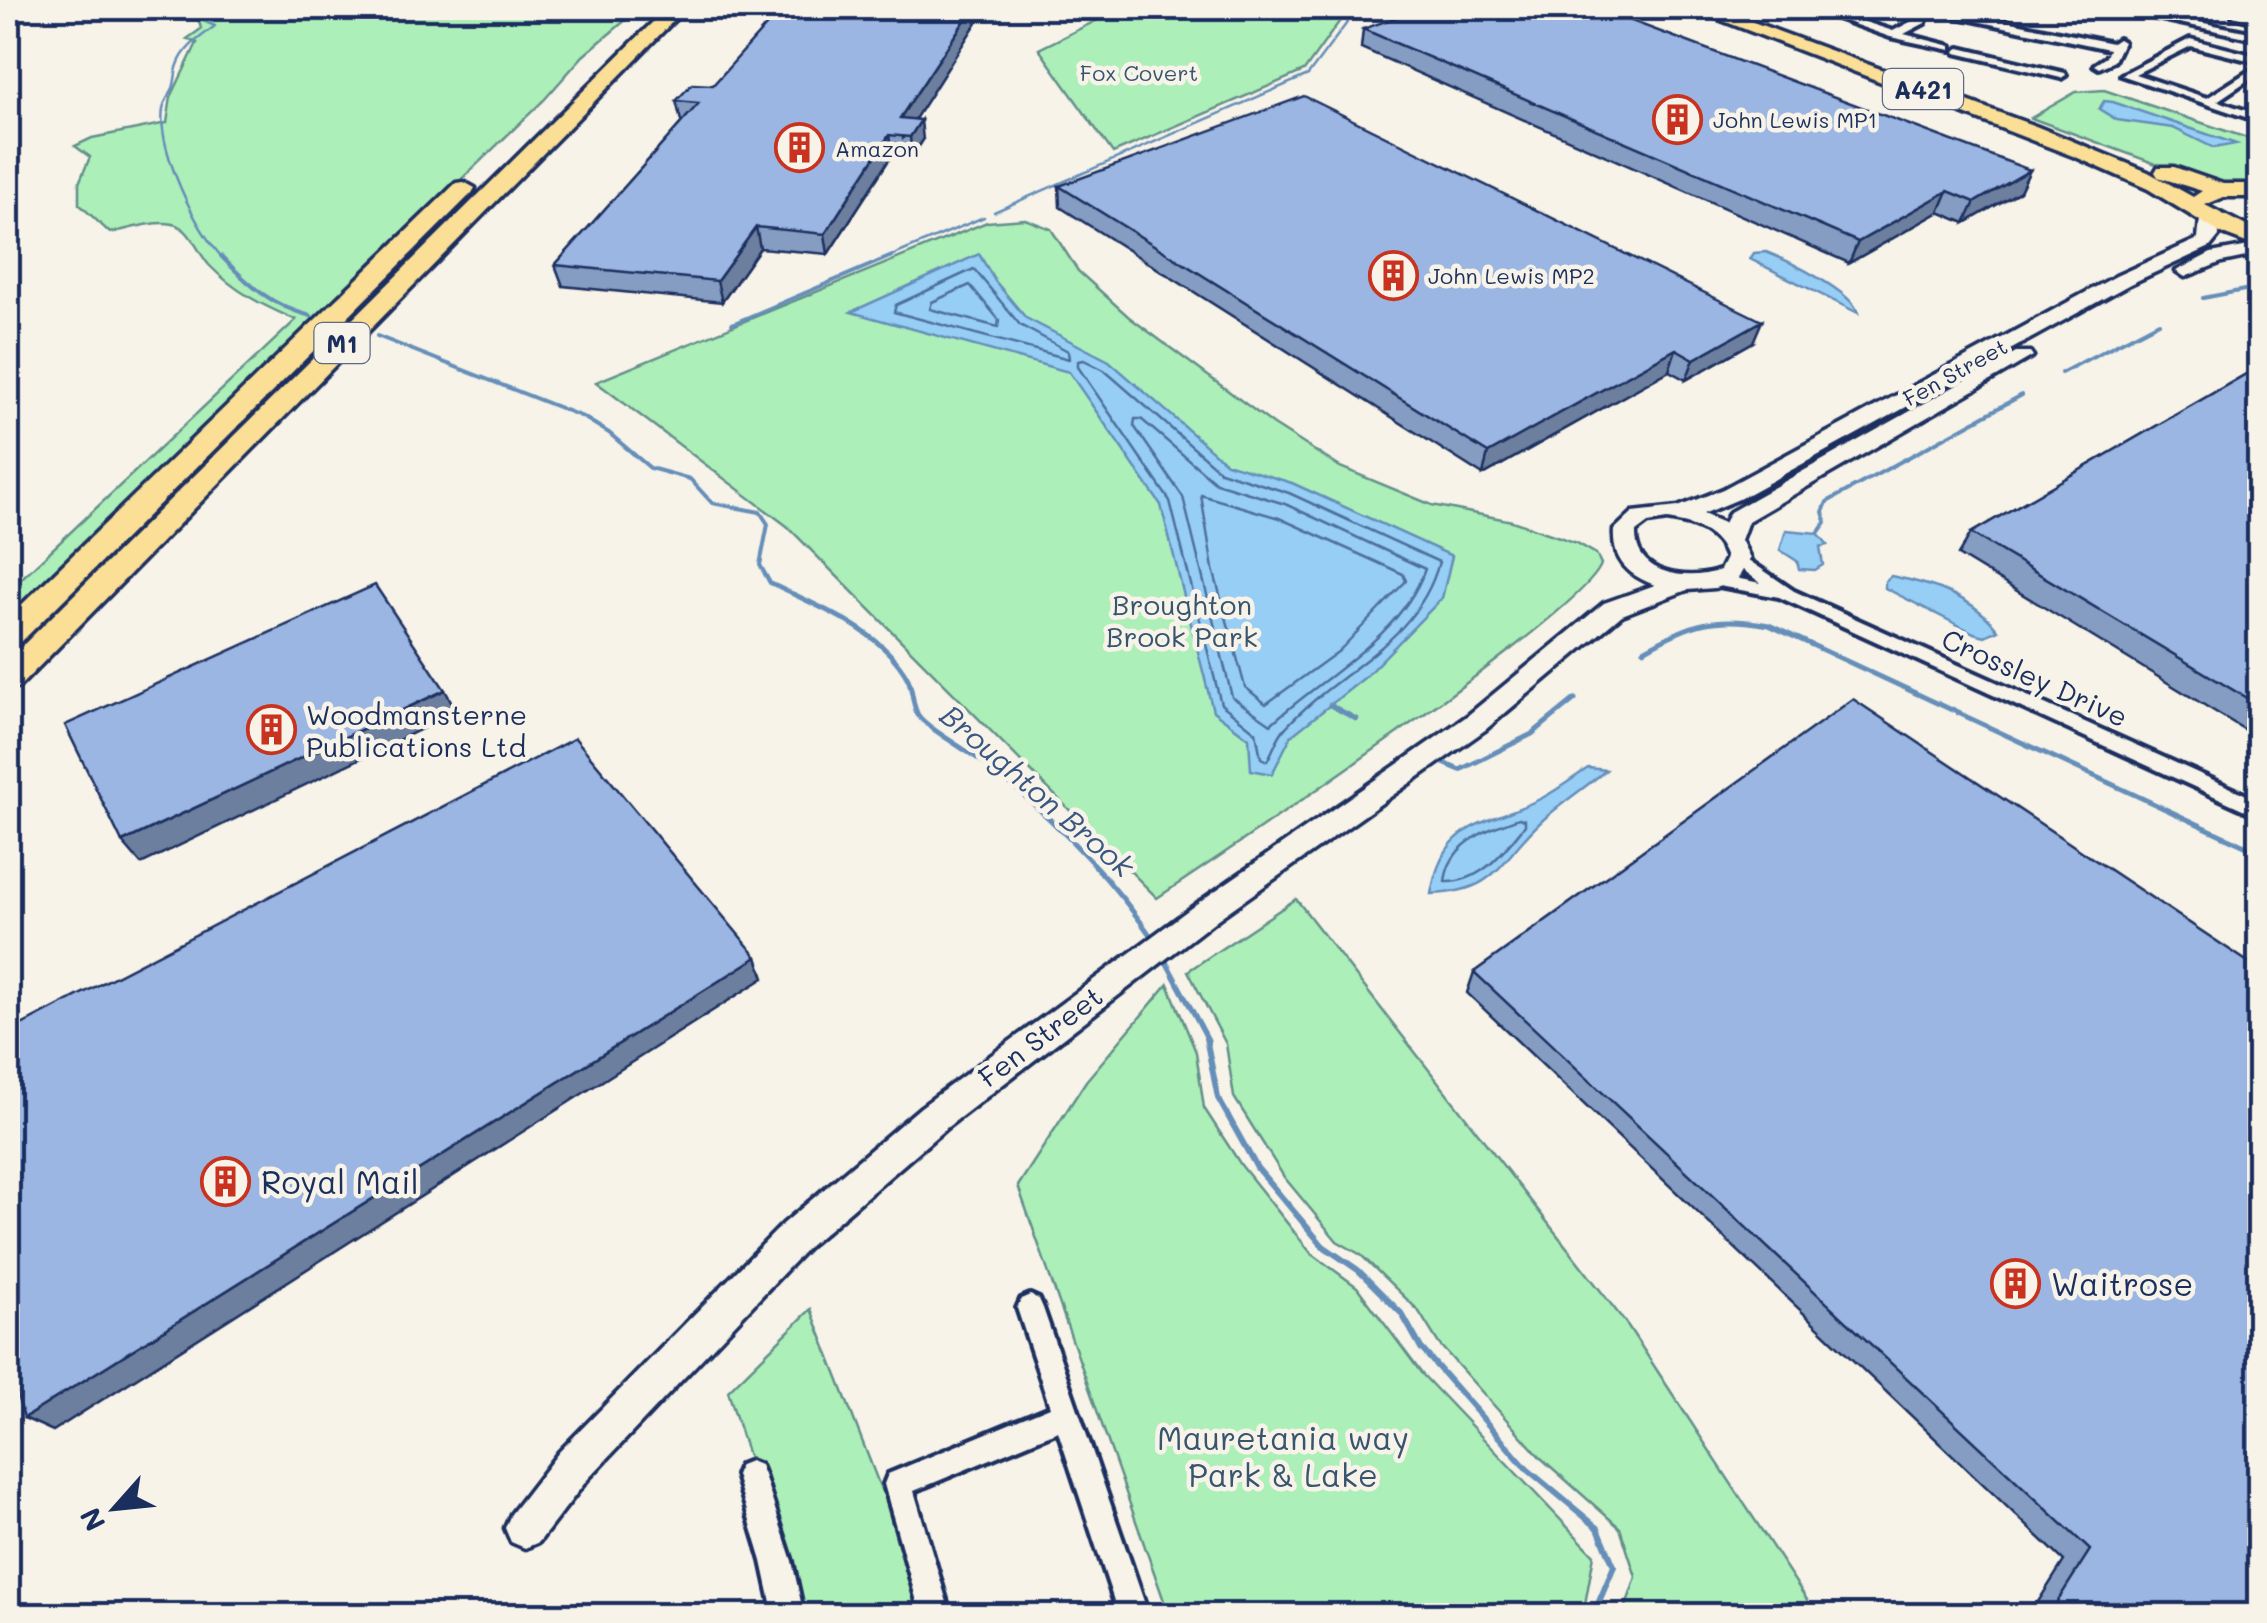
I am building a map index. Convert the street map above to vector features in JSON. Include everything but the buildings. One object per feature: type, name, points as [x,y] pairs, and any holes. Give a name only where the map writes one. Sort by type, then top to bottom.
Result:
[{"type":"highway","name":"M1","points":[[8,636],[653,8]]},
{"type":"highway","name":"M1","points":[[8,679],[678,8]]},
{"type":"highway","name":"A421","points":[[1699,8],[2152,174],[2214,188],[2260,191]]},
{"type":"highway","name":"A421","points":[[1719,8],[2152,174],[2198,209],[2260,245]]},
{"type":"highway","points":[[2198,209],[2200,200],[2214,188]]},
{"type":"street","points":[[1894,36],[1921,21],[1929,8],[1980,12],[2024,27],[2116,44],[2110,58],[2099,65]]},
{"type":"street","points":[[2114,8],[2260,37]]},
{"type":"street","points":[[2244,8],[2237,14],[2260,21]]},
{"type":"street","points":[[1833,15],[1894,36],[1947,48]]},
{"type":"street","points":[[1996,58],[2024,27]]},
{"type":"street","points":[[2260,64],[2190,42],[2126,75],[2260,119]]},
{"type":"street","points":[[1960,51],[2061,74]]},
{"type":"street","points":[[2208,102],[2260,64]]},
{"type":"street","name":"Fen Street","points":[[1682,514],[1731,494],[2123,280],[2204,243],[2210,236],[2198,209]]},
{"type":"street","name":"Fen Street","points":[[1734,548],[1738,517],[2126,299],[2217,257],[2260,245]]},
{"type":"street","points":[[1653,514],[1682,514],[1718,528],[1734,548],[1788,595],[1719,581],[1680,584],[1634,563],[1623,539],[1631,523],[1653,514]]},
{"type":"street","points":[[1719,581],[1729,575],[1734,548]]},
{"type":"street","name":"Fen Street","points":[[1613,609],[1634,563]]},
{"type":"street","name":"Fen Street","points":[[525,1528],[573,1466],[795,1236],[960,1096],[1164,945],[1430,757],[1613,609],[1680,584]]},
{"type":"street","name":"Crossley Drive","points":[[1788,595],[2260,810]]},
{"type":"street","points":[[1030,1308],[1134,1616]]},
{"type":"street","points":[[936,1616],[898,1484],[1066,1414]]},
{"type":"street","points":[[750,1475],[778,1561],[789,1616]]},
{"type":"green space","points":[[161,8],[640,8],[583,56],[544,100],[8,615],[8,591],[296,320],[229,283],[209,265],[179,226],[158,223],[110,233],[79,204],[79,183],[90,157],[75,146],[92,138],[167,123],[171,97],[197,43],[187,39],[201,29],[199,21],[185,15],[165,14]]},
{"type":"green space","name":"Fox Covert","points":[[1122,8],[1349,8],[1304,71],[1113,153],[1039,49]]},
{"type":"green space","points":[[2104,90],[2259,142],[2259,187],[2213,185],[2031,118],[2076,92]]},
{"type":"green space","name":"Broughton Brook Park","points":[[1025,219],[1051,229],[1078,271],[1129,317],[1274,425],[1340,467],[1432,505],[1512,521],[1577,543],[1596,554],[1601,564],[1581,590],[1471,679],[1157,898],[787,526],[596,382],[987,222]]},
{"type":"green space","points":[[1296,899],[1628,1326],[1817,1615],[1623,1615],[1636,1577],[1620,1528],[1541,1458],[1439,1344],[1418,1310],[1361,1255],[1337,1241],[1284,1177],[1234,1097],[1226,1044],[1188,971]]},
{"type":"green space","name":"Mauretania way Park & Lake","points":[[1168,984],[1196,1052],[1204,1108],[1241,1165],[1311,1253],[1357,1287],[1422,1374],[1594,1555],[1583,1615],[1169,1615],[1018,1186],[1086,1081]]},
{"type":"green space","points":[[811,1309],[882,1492],[891,1491],[927,1615],[797,1615],[728,1391]]},
{"type":"water","points":[[2104,101],[2236,144],[2214,148],[2173,128],[2117,120],[2099,109]]},
{"type":"water","points":[[1766,252],[1832,287],[1858,313],[1750,259],[1754,253]]},
{"type":"water","points":[[979,254],[995,281],[1026,318],[1109,361],[1226,463],[1292,483],[1452,556],[1442,598],[1364,678],[1291,736],[1272,774],[1251,770],[1249,738],[1213,711],[1161,505],[1069,372],[851,312]]},
{"type":"water","points":[[1786,530],[1818,533],[1828,545],[1820,547],[1823,565],[1815,570],[1799,569],[1797,561],[1780,550]]},
{"type":"water","points":[[1891,576],[1964,600],[1998,630],[1985,636],[1974,633],[1885,588],[1885,581]]},
{"type":"water","points":[[1588,768],[1606,770],[1544,819],[1485,880],[1454,892],[1431,894],[1437,870],[1457,838],[1485,821],[1548,795]]},
{"type":"waterway","name":"Broughton Brook","points":[[173,8],[215,26],[184,53],[164,106],[163,125],[181,188],[201,229],[223,258]]},
{"type":"waterway","points":[[994,212],[1308,75],[1358,8]]},
{"type":"waterway","points":[[887,258],[984,217]]},
{"type":"waterway","points":[[732,324],[892,256]]},
{"type":"waterway","name":"Broughton Brook","points":[[223,258],[262,293],[311,316]]},
{"type":"waterway","points":[[2203,298],[2260,287]]},
{"type":"waterway","points":[[2061,373],[2159,322]]},
{"type":"waterway","name":"Broughton Brook","points":[[377,336],[583,417],[609,433],[650,468],[690,479],[712,503],[760,512],[768,524],[760,565],[770,583],[798,596]]},
{"type":"waterway","points":[[1818,533],[1826,522],[1823,512],[1827,502],[2022,395]]},
{"type":"waterway","name":"Broughton Brook","points":[[793,594],[858,628],[886,650],[908,679],[916,711],[923,721],[993,769],[1038,808],[1100,872],[1155,942]]},
{"type":"waterway","points":[[1644,650],[1676,633],[1718,621],[1769,625],[2260,853]]},
{"type":"waterway","points":[[1436,760],[1460,770],[1532,734],[1575,699]]},
{"type":"waterway","points":[[1330,705],[1356,719]]},
{"type":"waterway","name":"Broughton Brook","points":[[1163,956],[1208,1040]]},
{"type":"waterway","name":"Broughton Brook","points":[[1206,1038],[1218,1098],[1257,1168],[1323,1246],[1358,1270],[1402,1314],[1421,1348],[1527,1469],[1598,1528],[1614,1566],[1593,1616]]},
{"type":"place","name":"John Lewis MP1","points":[[1678,119]]},
{"type":"place","name":"Amazon","points":[[800,148]]},
{"type":"place","name":"John Lewis MP2","points":[[1393,275]]},
{"type":"place","name":"Woodmansterne Publications Ltd","points":[[271,730]]},
{"type":"place","name":"Royal Mail","points":[[226,1181]]},
{"type":"place","name":"Waitrose","points":[[2016,1283]]}]
